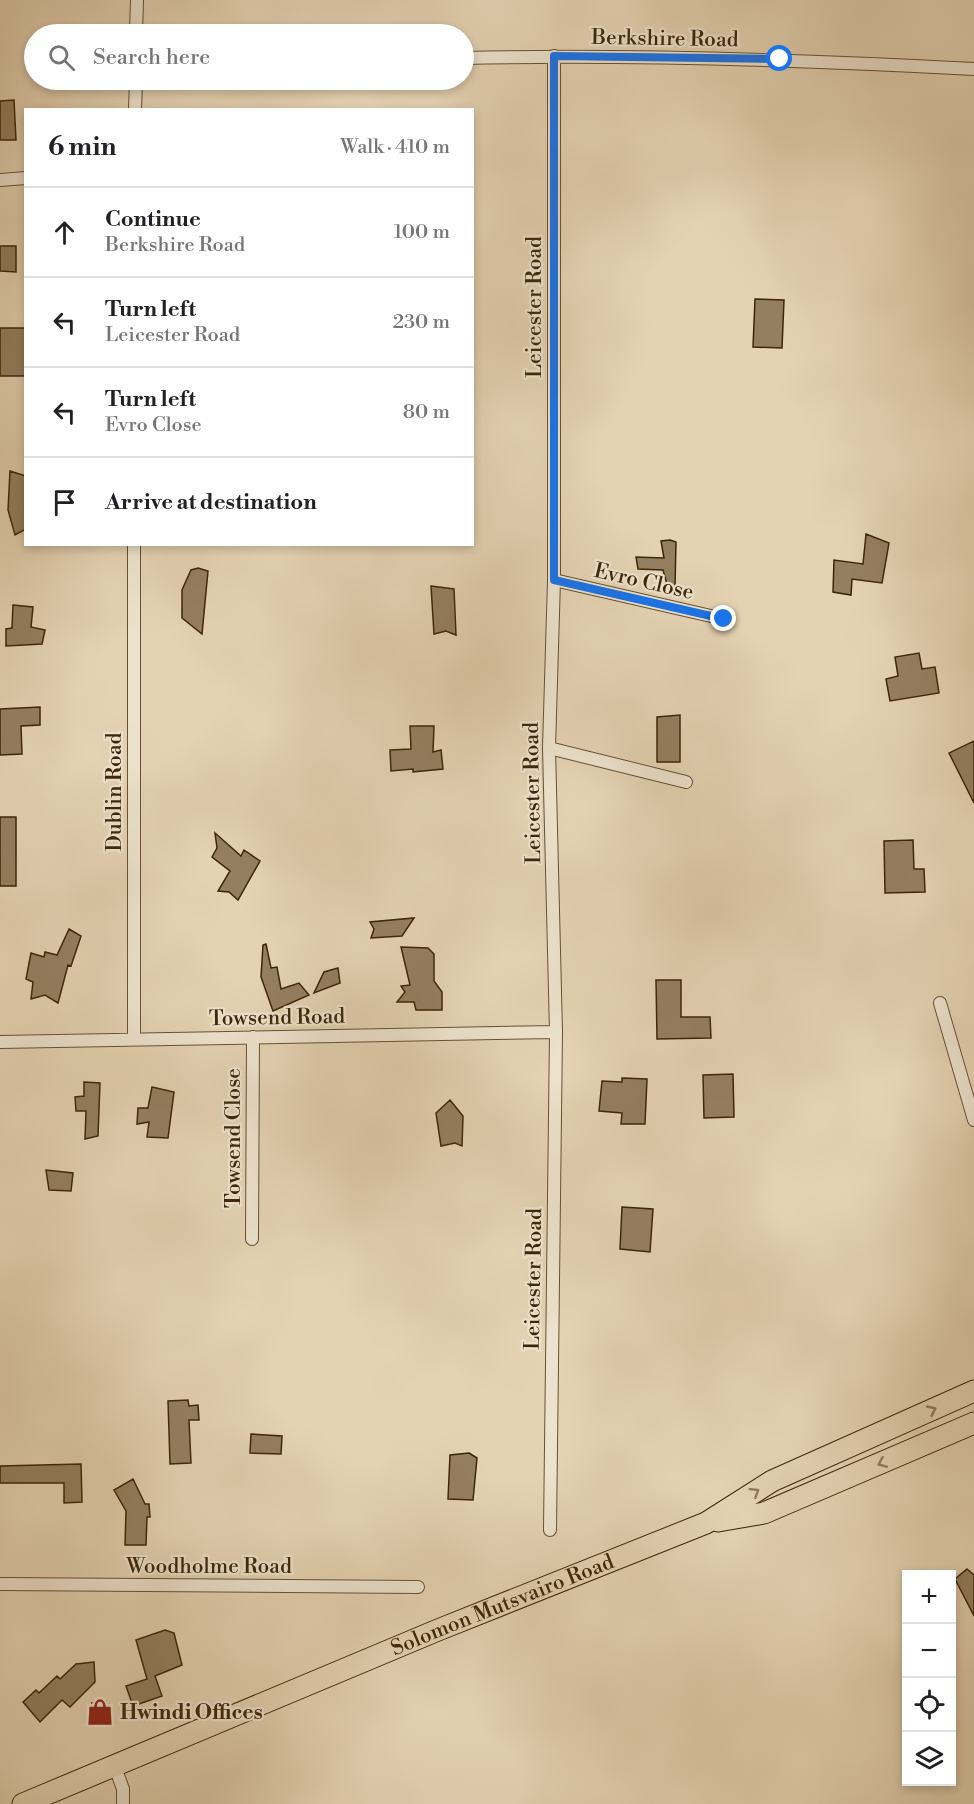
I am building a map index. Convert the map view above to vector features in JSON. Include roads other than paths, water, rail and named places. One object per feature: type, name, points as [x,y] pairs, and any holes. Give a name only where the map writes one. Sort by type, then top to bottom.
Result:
[{"type":"highway","name":"Solomon Mutsvairo Road","points":[[23,1804],[405,1644],[706,1523],[772,1481],[974,1391]]},
{"type":"highway","points":[[706,1523],[764,1513],[974,1424]]},
{"type":"street","points":[[136,24],[137,0]]},
{"type":"street","name":"Berkshire Road","points":[[474,58],[554,56],[780,59],[974,69]]},
{"type":"street","name":"Leicester Road","points":[[550,1530],[556,1032],[549,748],[554,580],[554,56]]},
{"type":"street","points":[[135,108],[136,90]]},
{"type":"street","points":[[0,180],[24,178]]},
{"type":"street","name":"Dublin Road","points":[[134,546],[134,1039]]},
{"type":"street","name":"Evro Close","points":[[554,580],[724,619]]},
{"type":"street","points":[[549,748],[686,782]]},
{"type":"street","points":[[940,1003],[974,1120]]},
{"type":"street","name":"Towsend Road","points":[[0,1042],[556,1032]]},
{"type":"street","name":"Towsend Close","points":[[252,1239],[253,1037]]},
{"type":"street","name":"Woodholme Road","points":[[0,1584],[418,1587]]},
{"type":"street","points":[[115,1767],[123,1789],[123,1804]]},
{"type":"place","name":"Hwindi Offices","points":[[100,1712]]}]
